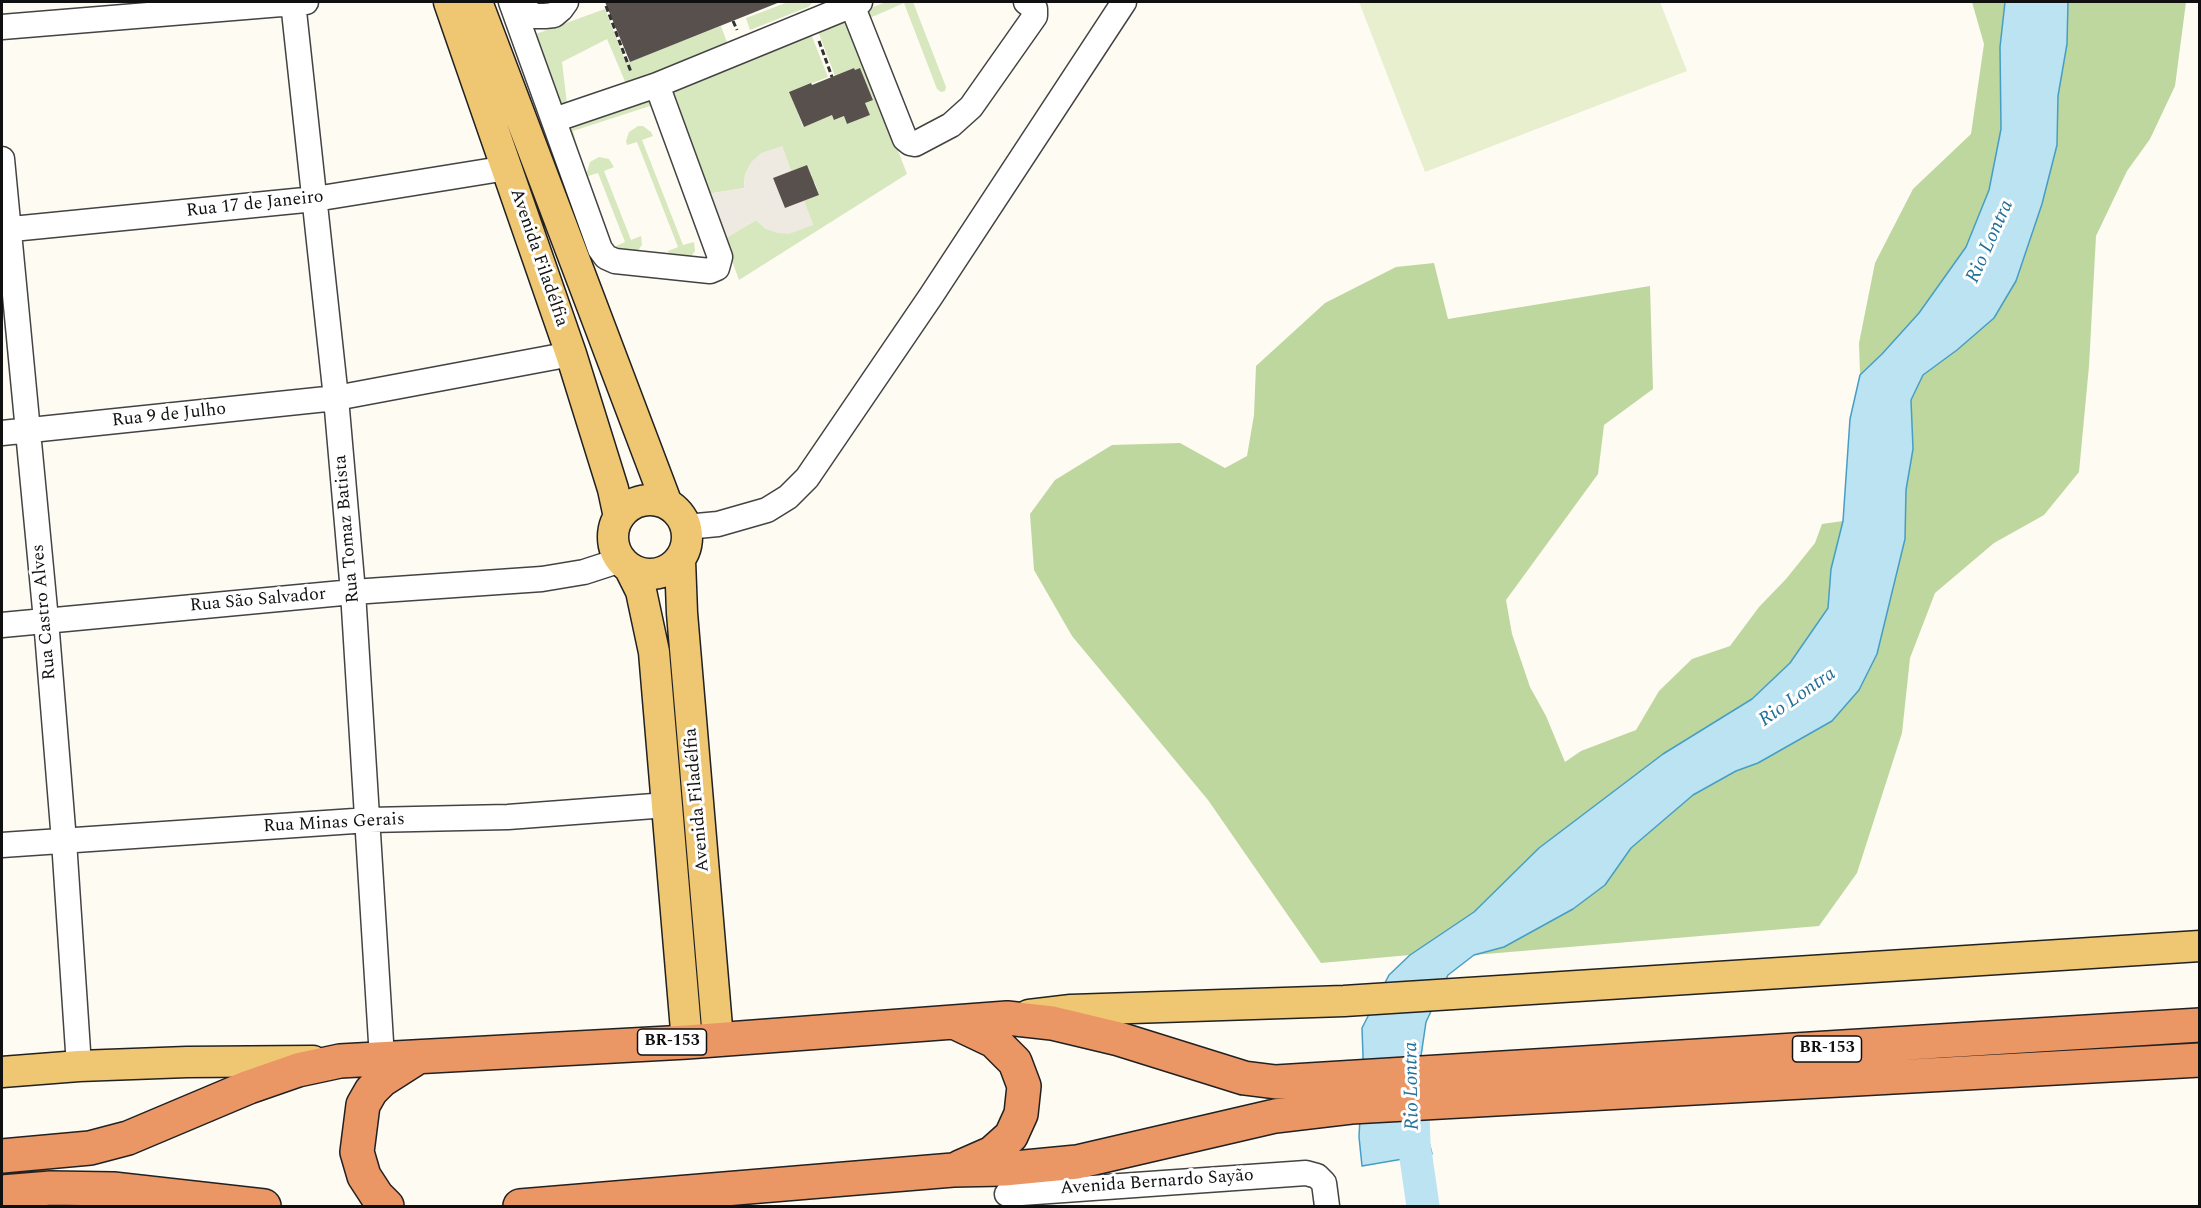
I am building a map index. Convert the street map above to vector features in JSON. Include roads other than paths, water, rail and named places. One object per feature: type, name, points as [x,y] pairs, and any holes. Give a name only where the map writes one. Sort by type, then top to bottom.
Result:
[{"type":"highway","name":"BR-153","points":[[2,1156],[90,1148],[128,1138],[249,1087],[298,1070],[340,1061],[703,1041],[1007,1018],[1046,1022],[1119,1039],[1244,1078],[1351,1092],[2199,1060]]},
{"type":"highway","points":[[953,1170],[992,1153],[1011,1136],[1021,1114],[1024,1086],[1015,1062],[994,1041],[954,1022]]},
{"type":"highway","name":"BR-153","points":[[1455,1088],[2199,1025]]},
{"type":"highway","points":[[387,1206],[377,1196],[364,1176],[357,1152],[363,1105],[371,1091],[382,1080],[420,1056]]},
{"type":"highway","name":"BR-153","points":[[520,1206],[698,1199],[953,1170],[1006,1190],[1077,1162],[1275,1116],[1351,1092]]},
{"type":"highway","points":[[2,1192],[51,1188],[113,1188],[264,1206]]},
{"type":"main road","name":"Avenida Filadélfia","points":[[449,2],[571,354],[614,489],[619,517]]},
{"type":"main road","name":"Avenida Filadélfia","points":[[477,2],[667,504]]},
{"type":"main road","points":[[656,501],[667,504],[675,510],[686,528],[685,550],[680,560],[672,568],[651,575],[626,565],[615,550],[613,539],[614,528],[619,517],[635,503],[656,501]]},
{"type":"main road","name":"Avenida Filadélfia","points":[[680,560],[703,1041]]},
{"type":"main road","name":"Avenida Filadélfia","points":[[626,565],[641,591],[654,652],[667,806],[703,1041]]},
{"type":"main road","points":[[1007,1018],[1071,1010],[1344,1001],[2199,946]]},
{"type":"main road","points":[[2,1072],[79,1066],[187,1062],[340,1061]]},
{"type":"street","points":[[2,27],[297,2]]},
{"type":"street","name":"Rua Tomaz Batista","points":[[297,2],[353,592],[369,820],[382,1058]]},
{"type":"street","points":[[511,2],[600,249],[606,257],[615,261],[710,272],[717,268],[720,257],[657,85]]},
{"type":"street","points":[[518,2],[536,16],[554,15],[566,2]]},
{"type":"street","points":[[554,120],[657,85],[856,3],[905,139],[915,144],[951,125],[971,107],[1035,16],[1035,9],[1026,2]]},
{"type":"street","points":[[686,528],[718,524],[767,510],[789,497],[807,478],[931,296],[1124,2]]},
{"type":"street","name":"Rua Castro Alves","points":[[2,159],[5,230],[28,430],[46,620],[79,1066]]},
{"type":"street","name":"Rua 17 de Janeiro","points":[[5,230],[315,200],[507,168]]},
{"type":"street","name":"Rua 9 de Julho","points":[[2,433],[336,398],[571,354]]},
{"type":"street","name":"Rua São Salvador","points":[[2,625],[353,592],[542,579],[626,565]]},
{"type":"street","name":"Rua Minas Gerais","points":[[2,845],[369,820],[508,817],[667,806]]},
{"type":"street","name":"Avenida Bernardo Sayão","points":[[1006,1190],[1306,1173],[1317,1176],[1323,1184],[1327,1206]]},
{"type":"water","points":[[2005,2],[2068,2],[2067,44],[2058,96],[2057,145],[2042,204],[2016,281],[1994,318],[1923,375],[1911,400],[1913,449],[1906,490],[1905,539],[1877,654],[1859,690],[1832,721],[1758,763],[1736,771],[1693,795],[1631,848],[1605,885],[1573,909],[1504,947],[1474,955],[1448,975],[1426,1022],[1421,1056],[1428,1138],[1432,1154],[1362,1166],[1359,1137],[1362,1028],[1389,975],[1410,955],[1474,912],[1539,848],[1663,754],[1752,699],[1790,663],[1828,608],[1831,569],[1843,521],[1850,419],[1860,375],[1919,313],[1966,247],[1989,190],[2001,129],[2000,47]]},
{"type":"waterway","name":"Rio Lontra","points":[[1413,1113],[1414,1144],[1423,1206]]}]
